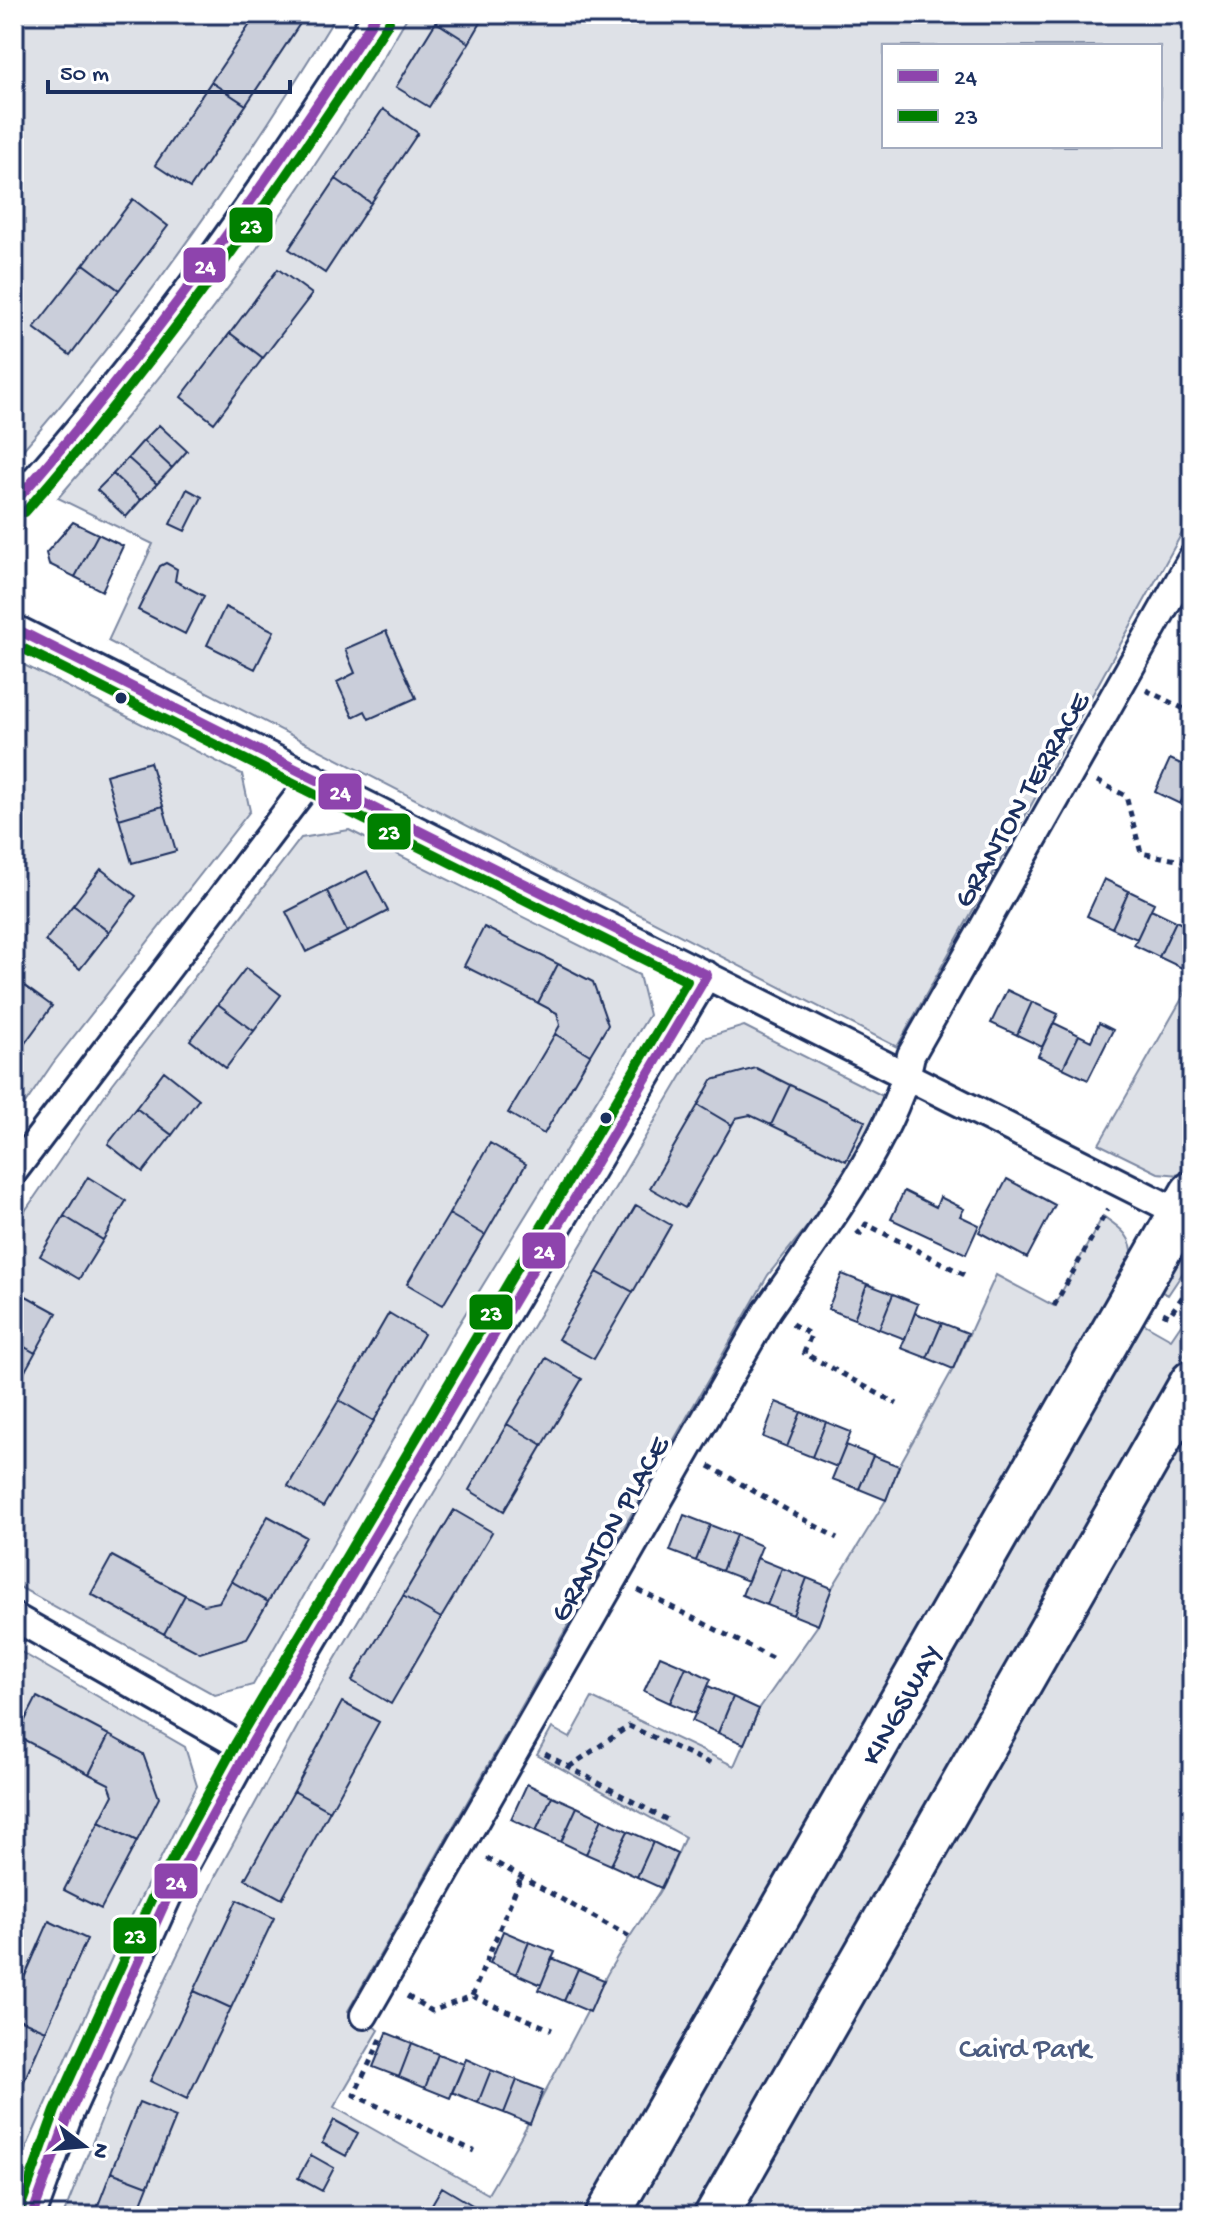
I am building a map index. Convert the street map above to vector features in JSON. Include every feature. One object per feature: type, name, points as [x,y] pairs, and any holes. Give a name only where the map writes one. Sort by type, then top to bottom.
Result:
[{"type":"highway","name":"KINGSWAY","points":[[607,2216],[1186,1203]]},
{"type":"highway","points":[[716,2216],[1192,1382]]},
{"type":"street","points":[[14,503],[171,317],[289,150],[377,14]]},
{"type":"street","name":"GRANTON TERRACE","points":[[907,1073],[911,1055],[1192,558]]},
{"type":"street","points":[[14,628],[1122,1183],[1186,1203]]},
{"type":"street","points":[[14,1171],[313,777]]},
{"type":"street","points":[[32,2216],[68,2117],[168,1896],[248,1750],[707,975]]},
{"type":"street","name":"GRANTON PLACE","points":[[364,2015],[767,1311],[835,1213],[901,1095],[907,1073]]},
{"type":"street","points":[[14,1617],[248,1750]]},
{"type":"path","points":[[1124,679],[1192,713]]},
{"type":"path","points":[[1075,768],[1126,796],[1141,853],[1192,863]]},
{"type":"path","points":[[1054,1306],[1122,1183]]},
{"type":"path","points":[[835,1213],[860,1234],[866,1224],[965,1275]]},
{"type":"path","points":[[767,1311],[811,1335],[804,1353],[897,1404]]},
{"type":"path","points":[[687,1454],[837,1538]]},
{"type":"path","points":[[616,1579],[774,1659]]},
{"type":"path","points":[[569,1767],[629,1726],[711,1764]]},
{"type":"path","points":[[522,1740],[671,1822]]},
{"type":"path","points":[[463,1845],[630,1937]]},
{"type":"path","points":[[472,1996],[521,1877]]},
{"type":"path","points":[[383,1982],[432,2011],[472,1996],[552,2030]]},
{"type":"path","points":[[383,1982],[393,2012],[354,2095],[474,2151]]},
{"type":"green space","points":[[14,14],[337,14],[263,131],[185,244],[102,354],[14,460]]},
{"type":"green space","points":[[409,14],[1192,14],[1192,515],[897,1047],[108,641],[153,544],[58,498],[201,324],[331,141]]},
{"type":"green space","points":[[14,660],[242,774],[250,811],[53,1063],[14,1120]]},
{"type":"green space","points":[[349,830],[639,975],[649,1015],[454,1332],[253,1685],[215,1695],[14,1584],[14,1227],[111,1086],[301,838]]},
{"type":"green space","points":[[1192,981],[1192,1154],[1180,1175],[1158,1173],[1099,1144]]},
{"type":"green space","points":[[744,1026],[885,1097],[835,1192],[768,1275],[348,2011],[379,2030],[334,2107],[488,2194],[610,1969],[663,1885],[685,1837],[537,1755],[552,1728],[570,1738],[592,1698],[734,1766],[759,1709],[818,1625],[832,1588],[886,1500],[899,1466],[953,1369],[996,1275],[1054,1306],[1103,1216],[1125,1234],[1131,1245],[1133,1260],[588,2216],[63,2216],[118,2078],[216,1875],[324,1678],[704,1038]]},
{"type":"green space","points":[[1192,1231],[1192,1259],[1168,1295],[1158,1290]]},
{"type":"green space","points":[[1192,1308],[1192,1340],[692,2216],[629,2216],[1141,1322],[1171,1339]]},
{"type":"green space","name":"Caird Park","points":[[1192,1420],[1192,2216],[735,2216]]},
{"type":"green space","points":[[14,1648],[185,1747],[197,1786],[123,1933],[14,2175]]},
{"type":"building","points":[[257,14],[289,14],[301,22],[246,105],[211,82]]},
{"type":"building","points":[[441,14],[486,14],[469,43],[436,22]]},
{"type":"building","points":[[436,22],[469,43],[429,107],[396,87]]},
{"type":"building","points":[[211,82],[246,105],[190,188],[155,165]]},
{"type":"building","points":[[383,109],[418,133],[371,203],[336,179]]},
{"type":"building","points":[[336,179],[371,203],[325,273],[289,249]]},
{"type":"building","points":[[133,199],[168,226],[119,290],[84,264]]},
{"type":"building","points":[[84,264],[119,290],[70,355],[34,328]]},
{"type":"building","points":[[278,269],[312,294],[263,358],[230,333]]},
{"type":"building","points":[[230,333],[263,358],[214,423],[181,397]]},
{"type":"building","points":[[159,425],[187,451],[172,468],[143,441]]},
{"type":"building","points":[[143,441],[172,468],[157,484],[128,458]]},
{"type":"building","points":[[128,458],[157,484],[141,500],[113,474]]},
{"type":"building","points":[[113,474],[141,500],[126,517],[97,490]]},
{"type":"building","points":[[187,489],[202,497],[185,531],[170,524]]},
{"type":"building","points":[[73,522],[98,534],[75,577],[49,564],[46,553]]},
{"type":"building","points":[[98,534],[123,546],[102,591],[75,577]]},
{"type":"building","points":[[166,563],[177,569],[175,581],[204,596],[185,634],[138,610],[160,566]]},
{"type":"building","points":[[225,607],[274,631],[255,669],[207,645]]},
{"type":"building","points":[[386,631],[416,698],[369,719],[365,711],[353,717],[337,682],[355,673],[345,649]]},
{"type":"building","points":[[1170,759],[1192,769],[1192,779],[1180,804],[1155,792]]},
{"type":"building","points":[[150,762],[163,806],[119,819],[106,775]]},
{"type":"building","points":[[1192,779],[1192,810],[1180,804]]},
{"type":"building","points":[[163,806],[176,851],[132,863],[119,819]]},
{"type":"building","points":[[101,869],[136,896],[109,932],[73,905]]},
{"type":"building","points":[[367,871],[388,911],[347,932],[327,891]]},
{"type":"building","points":[[1104,879],[1129,891],[1112,928],[1087,916]]},
{"type":"building","points":[[327,891],[347,932],[306,952],[286,912]]},
{"type":"building","points":[[1129,891],[1154,903],[1137,939],[1112,928]]},
{"type":"building","points":[[73,905],[109,932],[80,969],[45,941]]},
{"type":"building","points":[[1151,909],[1176,921],[1159,957],[1134,945]]},
{"type":"building","points":[[1176,921],[1192,929],[1192,952],[1184,969],[1159,957]]},
{"type":"building","points":[[484,927],[558,964],[538,1003],[464,966]]},
{"type":"building","points":[[558,964],[593,982],[608,1025],[590,1055],[555,1034],[560,1025],[557,1013],[538,1003]]},
{"type":"building","points":[[246,968],[281,995],[254,1031],[218,1004]]},
{"type":"building","points":[[15,979],[52,1006],[25,1043],[14,1035]]},
{"type":"building","points":[[1007,990],[1032,1002],[1017,1035],[991,1023]]},
{"type":"building","points":[[1032,1002],[1058,1014],[1042,1047],[1017,1035]]},
{"type":"building","points":[[218,1004],[254,1031],[226,1068],[190,1040]]},
{"type":"building","points":[[1054,1023],[1079,1035],[1063,1068],[1038,1056]]},
{"type":"building","points":[[1099,1023],[1113,1030],[1088,1080],[1063,1068],[1079,1035],[1091,1041]]},
{"type":"building","points":[[555,1034],[590,1055],[544,1134],[508,1113]]},
{"type":"building","points":[[14,1035],[25,1043],[14,1058]]},
{"type":"building","points":[[756,1068],[790,1085],[771,1125],[750,1115],[736,1118],[732,1125],[698,1105],[712,1080]]},
{"type":"building","points":[[164,1071],[199,1099],[172,1135],[136,1108]]},
{"type":"building","points":[[790,1085],[865,1121],[846,1161],[771,1125]]},
{"type":"building","points":[[698,1105],[732,1125],[685,1208],[650,1188]]},
{"type":"building","points":[[136,1108],[172,1135],[143,1172],[108,1144]]},
{"type":"building","points":[[490,1143],[526,1164],[485,1235],[449,1214]]},
{"type":"building","points":[[88,1177],[126,1201],[103,1240],[64,1216]]},
{"type":"building","points":[[1007,1179],[1055,1205],[1027,1258],[979,1232]]},
{"type":"building","points":[[904,1191],[936,1207],[940,1197],[964,1209],[960,1216],[979,1225],[966,1254],[891,1219]]},
{"type":"building","points":[[636,1205],[671,1225],[633,1292],[597,1272]]},
{"type":"building","points":[[449,1214],[485,1235],[443,1305],[407,1284]]},
{"type":"building","points":[[64,1216],[103,1240],[79,1279],[40,1256]]},
{"type":"building","points":[[597,1272],[633,1292],[594,1359],[558,1339]]},
{"type":"building","points":[[842,1274],[867,1284],[854,1319],[828,1309]]},
{"type":"building","points":[[867,1284],[893,1294],[879,1329],[854,1319]]},
{"type":"building","points":[[17,1291],[57,1313],[35,1353],[14,1341],[14,1298]]},
{"type":"building","points":[[893,1294],[918,1304],[905,1339],[879,1329]]},
{"type":"building","points":[[389,1313],[424,1334],[374,1421],[339,1400]]},
{"type":"building","points":[[915,1313],[942,1323],[927,1358],[901,1348]]},
{"type":"building","points":[[942,1323],[968,1333],[953,1369],[927,1358]]},
{"type":"building","points":[[14,1341],[35,1353],[14,1391]]},
{"type":"building","points":[[546,1358],[582,1379],[543,1445],[507,1424]]},
{"type":"building","points":[[339,1400],[374,1421],[323,1507],[288,1486]]},
{"type":"building","points":[[776,1402],[801,1412],[787,1447],[763,1437]]},
{"type":"building","points":[[801,1412],[826,1422],[812,1457],[787,1447]]},
{"type":"building","points":[[826,1422],[851,1432],[837,1467],[812,1457]]},
{"type":"building","points":[[507,1424],[543,1445],[504,1511],[469,1490]]},
{"type":"building","points":[[846,1445],[873,1456],[859,1489],[832,1479]]},
{"type":"building","points":[[873,1456],[899,1466],[886,1500],[859,1489]]},
{"type":"building","points":[[454,1510],[492,1532],[441,1618],[403,1596]]},
{"type":"building","points":[[684,1515],[710,1525],[696,1561],[670,1551]]},
{"type":"building","points":[[268,1516],[306,1537],[268,1602],[231,1581]]},
{"type":"building","points":[[710,1525],[736,1535],[722,1571],[696,1561]]},
{"type":"building","points":[[736,1535],[762,1546],[748,1581],[722,1571]]},
{"type":"building","points":[[112,1556],[185,1595],[164,1634],[91,1594]]},
{"type":"building","points":[[757,1558],[782,1568],[767,1605],[742,1595]]},
{"type":"building","points":[[782,1568],[807,1578],[793,1615],[767,1605]]},
{"type":"building","points":[[807,1578],[832,1588],[818,1625],[793,1615]]},
{"type":"building","points":[[231,1581],[268,1602],[247,1638],[200,1653],[164,1634],[185,1595],[204,1605],[219,1602]]},
{"type":"building","points":[[403,1596],[441,1618],[391,1704],[352,1681]]},
{"type":"building","points":[[660,1656],[686,1667],[670,1703],[644,1691]]},
{"type":"building","points":[[686,1667],[711,1679],[696,1714],[670,1703]]},
{"type":"building","points":[[708,1686],[733,1697],[718,1733],[692,1721]]},
{"type":"building","points":[[37,1697],[109,1735],[89,1774],[17,1736]]},
{"type":"building","points":[[733,1697],[759,1709],[744,1744],[718,1733]]},
{"type":"building","points":[[342,1702],[379,1722],[330,1811],[294,1791]]},
{"type":"building","points":[[109,1735],[143,1754],[159,1798],[137,1841],[99,1822],[113,1795],[109,1784],[89,1774]]},
{"type":"building","points":[[527,1784],[552,1796],[536,1831],[511,1819]]},
{"type":"building","points":[[294,1791],[330,1811],[282,1899],[245,1879]]},
{"type":"building","points":[[552,1796],[577,1807],[561,1842],[536,1831]]},
{"type":"building","points":[[577,1807],[602,1819],[586,1854],[561,1842]]},
{"type":"building","points":[[602,1819],[628,1831],[611,1865],[586,1854]]},
{"type":"building","points":[[99,1822],[137,1841],[101,1909],[64,1890]]},
{"type":"building","points":[[628,1831],[653,1842],[637,1877],[611,1865]]},
{"type":"building","points":[[653,1842],[677,1854],[661,1888],[637,1877]]},
{"type":"building","points":[[237,1900],[274,1918],[231,2008],[194,1991]]},
{"type":"building","points":[[49,1921],[87,1939],[46,2031],[14,2017],[14,2001]]},
{"type":"building","points":[[503,1931],[529,1942],[516,1974],[490,1963]]},
{"type":"building","points":[[529,1942],[555,1952],[541,1985],[516,1974]]},
{"type":"building","points":[[552,1958],[578,1969],[564,2001],[539,1990]]},
{"type":"building","points":[[578,1969],[604,1980],[590,2012],[564,2001]]},
{"type":"building","points":[[194,1991],[231,2008],[187,2099],[150,2081]]},
{"type":"building","points":[[14,2017],[46,2031],[14,2104]]},
{"type":"building","points":[[387,2033],[412,2043],[399,2077],[373,2067]]},
{"type":"building","points":[[412,2043],[438,2054],[425,2088],[399,2077]]},
{"type":"building","points":[[438,2054],[464,2064],[450,2098],[425,2088]]},
{"type":"building","points":[[466,2059],[491,2070],[478,2103],[452,2092]]},
{"type":"building","points":[[491,2070],[517,2080],[504,2113],[478,2103]]},
{"type":"building","points":[[517,2080],[543,2090],[530,2124],[504,2113]]},
{"type":"building","points":[[139,2102],[176,2117],[148,2186],[111,2172]]},
{"type":"building","points":[[334,2120],[358,2133],[346,2156],[322,2143]]},
{"type":"building","points":[[311,2155],[334,2168],[322,2191],[298,2178]]},
{"type":"building","points":[[111,2172],[148,2186],[136,2216],[94,2216]]},
{"type":"building","points":[[442,2187],[479,2209],[475,2216],[425,2216]]},
{"type":"transit line","name":"24","points":[[14,503],[159,326],[249,204],[377,14]]},
{"type":"transit line","name":"23","points":[[25,512],[123,395],[216,273],[261,212],[389,22]]},
{"type":"transit line","name":"24","points":[[14,628],[707,975],[248,1750],[168,1896],[68,2117],[32,2216]]},
{"type":"transit line","name":"23","points":[[14,644],[687,981],[236,1743],[156,1889],[55,2111],[19,2211]]}]
